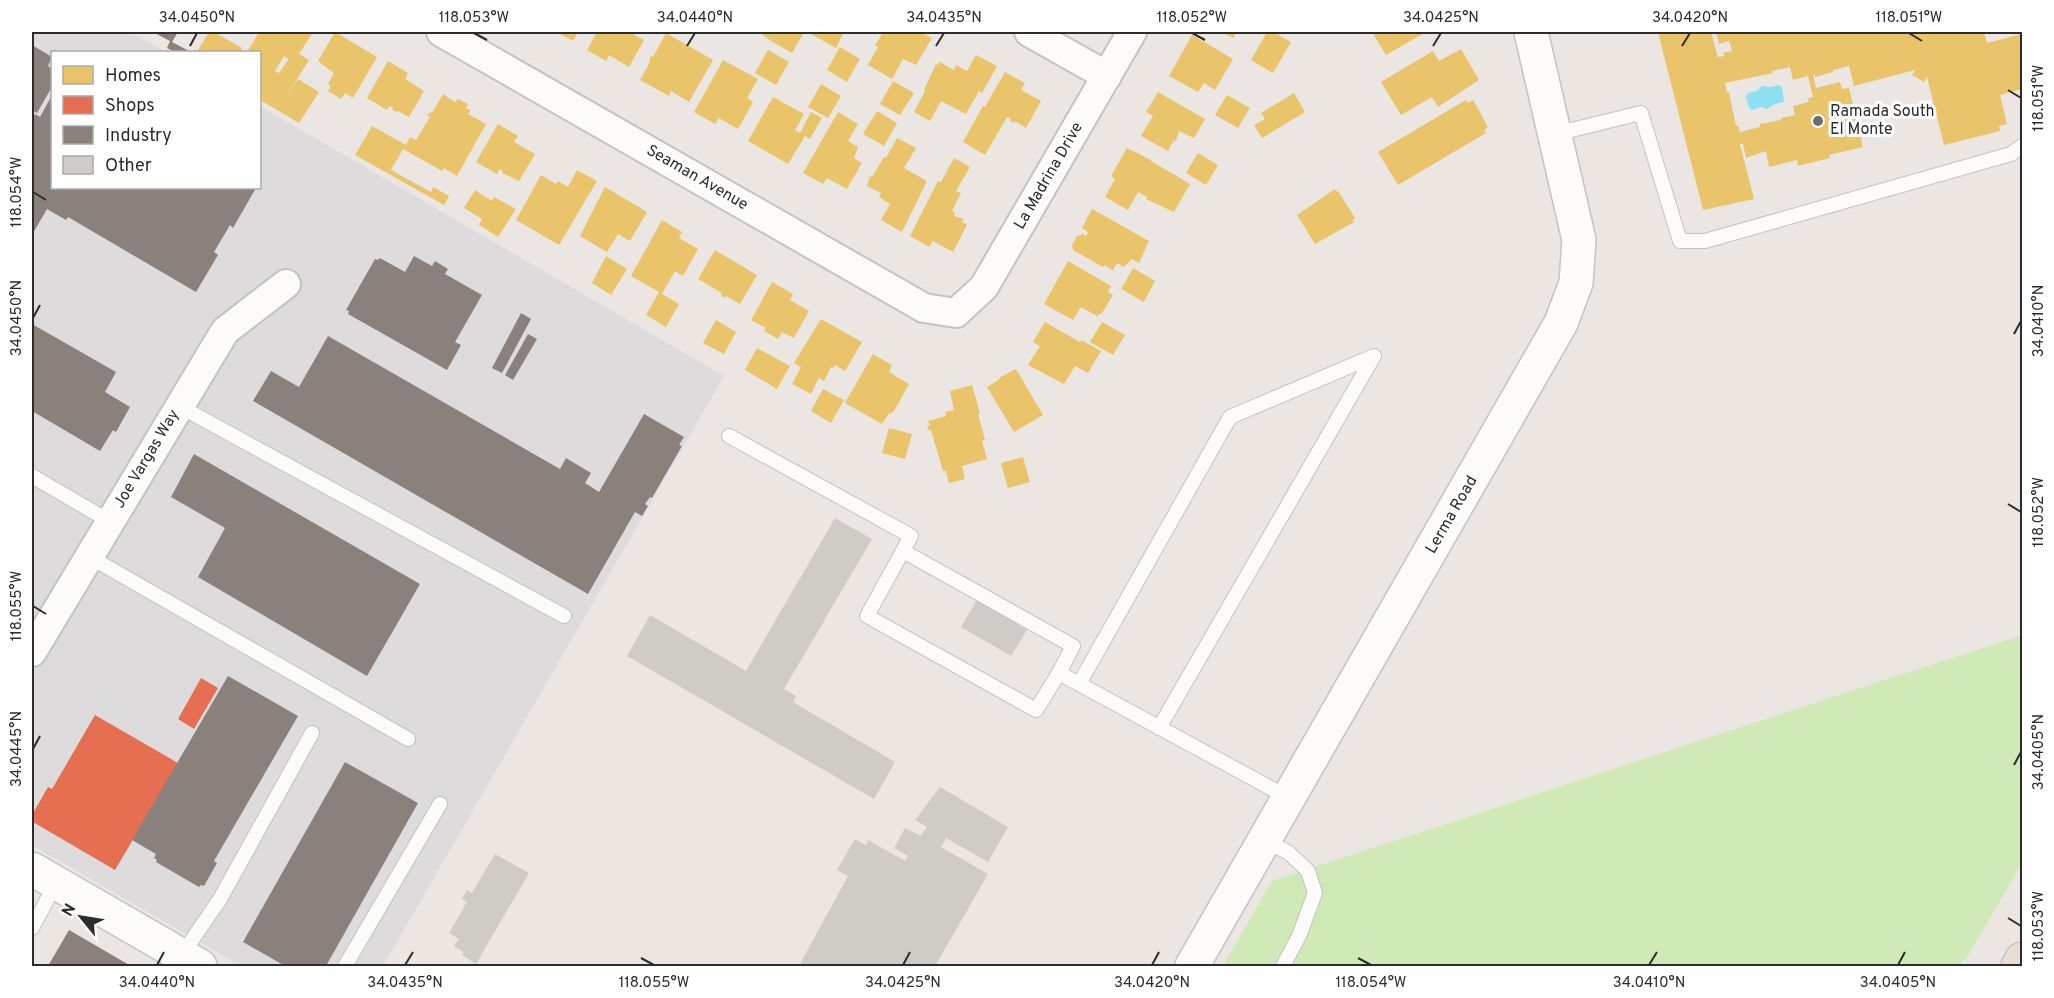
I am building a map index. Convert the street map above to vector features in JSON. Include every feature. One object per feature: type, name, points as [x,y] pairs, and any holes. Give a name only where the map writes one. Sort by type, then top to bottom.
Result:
[{"type":"highway","points":[[2018,966],[2022,959]]},
{"type":"street","name":"Seaman Avenue","points":[[441,32],[924,308],[956,313]]},
{"type":"street","points":[[1029,32],[1107,76]]},
{"type":"street","name":"La Madrina Drive","points":[[956,313],[984,287],[1132,32]]},
{"type":"street","name":"Lerma Road","points":[[1192,966],[1561,324],[1576,283],[1579,240],[1531,32]]},
{"type":"street","name":"Joe Vargas Way","points":[[32,652],[225,331],[286,284]]},
{"type":"street","points":[[44,876],[190,961]]},
{"type":"lane","points":[[1555,134],[1641,113],[1680,241],[1705,241],[2011,154],[2022,146]]},
{"type":"lane","points":[[1079,684],[1230,417],[1374,356],[1159,728]]},
{"type":"lane","points":[[179,406],[564,616]]},
{"type":"lane","points":[[729,436],[911,536],[867,616],[1036,710],[1073,646],[903,551]]},
{"type":"lane","points":[[32,476],[109,521]]},
{"type":"lane","points":[[88,556],[408,739]]},
{"type":"lane","points":[[1059,673],[1289,798]]},
{"type":"lane","points":[[190,961],[220,899],[312,733]]},
{"type":"lane","points":[[345,966],[440,804]]},
{"type":"lane","points":[[1265,840],[1289,854],[1308,871],[1315,893],[1299,936],[1283,966]]},
{"type":"lane","points":[[32,928],[44,876]]},
{"type":"shaded area","points":[[32,32],[130,32],[164,51],[51,51],[51,189],[261,189],[261,107],[724,376],[383,966],[241,966],[32,845]]},
{"type":"green space","points":[[2022,635],[2022,863],[1969,954],[1959,966],[1223,966],[1272,881]]},
{"type":"water","points":[[1779,85],[1782,87],[1784,102],[1767,109],[1761,107],[1752,110],[1749,108],[1746,96],[1748,93],[1757,91],[1762,86]]},
{"type":"building: Homes","points":[[209,32],[214,32],[242,48],[240,51],[198,51]]},
{"type":"building: Homes","points":[[259,32],[313,32],[299,54],[309,60],[284,100],[298,79],[319,92],[299,123],[261,101],[261,51],[248,51]],"holes":[[[284,56],[289,59],[279,73],[275,71]]]},
{"type":"building: Homes","points":[[335,32],[377,57],[353,98],[345,93],[341,99],[328,91],[331,86],[328,84],[334,73],[318,61]]},
{"type":"building: Homes","points":[[556,32],[578,32],[573,41]]},
{"type":"building: Homes","points":[[597,32],[635,32],[633,34],[644,40],[629,67],[609,55],[606,61],[587,50]]},
{"type":"building: Homes","points":[[761,32],[804,32],[792,53],[771,41]]},
{"type":"building: Homes","points":[[812,32],[844,32],[836,48],[811,34]]},
{"type":"building: Homes","points":[[883,32],[920,32],[932,38],[916,65],[903,59],[892,79],[868,65]]},
{"type":"building: Homes","points":[[1222,32],[1237,32],[1233,38]]},
{"type":"building: Homes","points":[[1267,32],[1273,32],[1291,42],[1273,73],[1251,60]]},
{"type":"building: Homes","points":[[1372,32],[1426,32],[1386,55]]},
{"type":"building: Homes","name":"Ramada South El Monte","points":[[1658,32],[1711,32],[1718,57],[1732,51],[1729,41],[1719,44],[1716,32],[1984,32],[1987,43],[2022,34],[2022,89],[2000,95],[2007,124],[1999,126],[2000,131],[1944,145],[1927,77],[1924,82],[1912,75],[1915,70],[1854,86],[1849,66],[1815,77],[1815,74],[1813,75],[1816,88],[1840,82],[1842,89],[1849,88],[1863,147],[1829,155],[1830,158],[1798,166],[1797,160],[1769,167],[1766,151],[1746,158],[1743,144],[1740,144],[1754,199],[1703,210]],"holes":[[[1790,67],[1793,80],[1808,76],[1813,97],[1808,98],[1809,102],[1793,106],[1795,115],[1740,132],[1738,125],[1736,126],[1725,83]]]},
{"type":"building: Homes","points":[[666,33],[713,60],[689,102],[671,91],[669,96],[640,80],[651,56],[653,57]]},
{"type":"building: Homes","points":[[1192,35],[1233,59],[1215,90],[1204,83],[1198,92],[1169,76]]},
{"type":"building: Homes","points":[[840,47],[860,59],[847,82],[827,70]]},
{"type":"building: Homes","points":[[1461,49],[1479,80],[1438,107],[1432,97],[1401,115],[1381,82],[1433,51],[1439,61]]},
{"type":"building: Homes","points":[[768,50],[789,62],[776,85],[755,73]]},
{"type":"building: Homes","points":[[976,55],[997,66],[982,93],[979,91],[966,114],[941,101],[930,121],[914,112],[936,64],[940,62],[954,70],[956,65],[967,71]]},
{"type":"building: Homes","points":[[723,60],[758,79],[747,98],[753,102],[738,129],[719,118],[715,124],[694,112]]},
{"type":"building: Homes","points":[[388,61],[408,73],[405,79],[424,91],[409,117],[392,110],[390,106],[387,110],[367,98]]},
{"type":"building: Homes","points":[[1005,72],[1025,83],[1021,90],[1041,101],[1026,128],[1007,117],[985,155],[963,142]]},
{"type":"building: Homes","points":[[893,81],[914,93],[900,115],[880,104]]},
{"type":"building: Homes","points":[[821,84],[841,96],[828,118],[808,107]]},
{"type":"building: Homes","points":[[1158,92],[1205,119],[1194,138],[1179,131],[1176,141],[1174,140],[1168,151],[1141,136],[1153,116],[1146,112]]},
{"type":"building: Homes","points":[[1294,93],[1305,112],[1262,138],[1254,125],[1265,119],[1261,113]]},
{"type":"building: Homes","points":[[443,94],[455,102],[458,99],[468,104],[466,108],[471,110],[468,114],[486,124],[457,176],[444,168],[442,171],[403,149],[391,170],[431,192],[433,187],[449,196],[444,205],[355,155],[372,126],[406,145],[410,137],[416,140],[430,117],[427,116],[430,112],[432,113]]},
{"type":"building: Homes","points":[[1227,95],[1250,108],[1238,128],[1215,115]]},
{"type":"building: Homes","points":[[773,97],[804,114],[795,130],[800,133],[811,112],[822,118],[810,139],[805,136],[788,164],[748,141]]},
{"type":"building: Homes","points":[[1466,100],[1468,103],[1473,100],[1488,127],[1484,130],[1486,133],[1398,185],[1378,152]]},
{"type":"building: Homes","points":[[877,111],[897,123],[884,146],[863,134]]},
{"type":"building: Homes","points":[[838,112],[858,124],[848,141],[858,147],[854,158],[862,163],[847,189],[827,178],[823,184],[803,173]]},
{"type":"building: Homes","points":[[498,124],[518,136],[514,142],[535,154],[519,181],[502,173],[500,169],[497,174],[476,162]]},
{"type":"building: Homes","points":[[897,138],[916,148],[904,168],[927,181],[902,232],[881,220],[890,204],[879,197],[881,193],[867,186],[870,176],[872,177],[884,157],[886,158]]},
{"type":"building: Homes","points":[[1127,148],[1190,184],[1174,212],[1146,199],[1147,197],[1138,192],[1128,210],[1105,197],[1115,179],[1111,176]]},
{"type":"building: Homes","points":[[1198,153],[1218,165],[1206,185],[1186,173]]},
{"type":"building: Homes","points":[[954,158],[970,167],[956,191],[961,193],[952,211],[955,213],[954,216],[964,219],[962,222],[967,225],[953,252],[933,241],[929,247],[910,236],[938,181],[941,182]]},
{"type":"building: Homes","points":[[577,170],[597,181],[559,245],[516,220],[541,175],[556,184],[558,181],[568,187]]},
{"type":"building: Homes","points":[[605,187],[647,212],[630,241],[618,234],[607,252],[580,236]]},
{"type":"building: Homes","points":[[1335,189],[1355,218],[1354,222],[1315,244],[1297,215]]},
{"type":"building: Homes","points":[[475,190],[492,201],[494,197],[516,209],[498,237],[479,225],[482,219],[464,208]]},
{"type":"building: Homes","points":[[1092,209],[1149,241],[1139,263],[1132,259],[1124,267],[1117,263],[1113,270],[1073,250],[1072,245],[1077,236],[1083,234],[1086,236],[1088,232],[1082,228]]},
{"type":"building: Homes","points":[[662,220],[682,232],[679,238],[698,249],[683,276],[675,271],[662,294],[679,304],[666,327],[646,315],[659,292],[631,276]]},
{"type":"building: Homes","points":[[715,250],[757,275],[740,304],[726,296],[725,298],[721,295],[722,293],[698,279]]},
{"type":"building: Homes","points":[[606,256],[627,269],[611,295],[592,283]]},
{"type":"building: Homes","points":[[1068,261],[1111,286],[1108,292],[1113,295],[1102,313],[1097,316],[1081,307],[1073,320],[1044,304]]},
{"type":"building: Homes","points":[[1133,268],[1155,281],[1144,302],[1121,289]]},
{"type":"building: Homes","points":[[772,282],[793,294],[790,300],[809,311],[794,338],[782,332],[778,339],[764,331],[766,328],[751,320]]},
{"type":"building: Homes","points":[[821,319],[862,342],[845,371],[835,365],[831,367],[824,381],[819,378],[811,394],[792,384],[801,367],[794,363]]},
{"type":"building: Homes","points":[[716,320],[736,332],[724,354],[703,343]]},
{"type":"building: Homes","points":[[1045,322],[1101,351],[1088,373],[1075,366],[1064,384],[1028,365],[1040,346],[1033,342]]},
{"type":"building: Homes","points":[[1102,322],[1125,335],[1113,355],[1090,342]]},
{"type":"building: Homes","points":[[757,348],[790,366],[777,389],[745,370]]},
{"type":"building: Homes","points":[[873,354],[892,365],[889,372],[909,384],[894,411],[889,413],[882,424],[845,403]]},
{"type":"building: Homes","points":[[1016,369],[1043,415],[1014,432],[987,387]]},
{"type":"building: Homes","points":[[972,385],[980,413],[978,414],[985,440],[982,441],[987,459],[962,466],[965,479],[949,483],[946,471],[943,471],[931,430],[929,431],[927,426],[930,425],[928,421],[946,416],[945,412],[954,410],[950,391]]},
{"type":"building: Homes","points":[[823,389],[844,400],[831,423],[811,411]]},
{"type":"building: Homes","points":[[889,428],[912,434],[905,459],[882,453]]},
{"type":"building: Homes","points":[[1023,457],[1030,482],[1008,488],[1001,463]]},
{"type":"building: Shops","points":[[201,678],[218,688],[194,729],[178,719]]},
{"type":"building: Shops","points":[[95,715],[178,763],[115,870],[33,822],[32,819],[48,787],[52,789]]},
{"type":"building: Industry","points":[[153,32],[178,32],[172,42],[189,51],[173,51],[167,48],[170,41]]},
{"type":"building: Industry","points":[[32,45],[51,56],[48,66],[51,68],[51,89],[37,113],[32,110]]},
{"type":"building: Industry","points":[[51,97],[51,189],[255,189],[233,228],[230,225],[214,252],[218,255],[196,292],[68,217],[66,220],[47,209],[32,235],[32,120],[35,114],[40,117]]},
{"type":"building: Industry","points":[[414,256],[432,266],[435,261],[448,269],[445,274],[482,295],[455,342],[461,345],[447,370],[348,314],[349,311],[346,310],[375,259],[380,258],[405,272]]},
{"type":"building: Industry","points":[[521,313],[531,319],[502,373],[492,368]]},
{"type":"building: Industry","points":[[32,324],[116,372],[105,392],[130,407],[116,432],[113,430],[100,451],[32,411]]},
{"type":"building: Industry","points":[[528,334],[537,339],[513,380],[505,375]]},
{"type":"building: Industry","points":[[328,336],[560,469],[566,458],[591,473],[585,483],[599,492],[644,414],[684,437],[679,445],[682,446],[652,498],[650,497],[645,504],[648,506],[642,516],[635,512],[588,594],[253,401],[271,371],[299,387]]},
{"type":"building: Industry","points":[[194,454],[420,584],[367,676],[198,577],[225,528],[171,497]]},
{"type":"building: Industry","points":[[228,676],[298,716],[214,861],[217,863],[204,886],[199,887],[156,862],[154,858],[156,854],[132,840]]},
{"type":"building: Industry","points":[[345,762],[418,803],[326,966],[285,966],[243,942]]},
{"type":"building: Industry","points":[[69,930],[131,966],[48,966]]},
{"type":"building: Other","points":[[835,518],[872,539],[784,689],[796,696],[793,702],[895,762],[874,799],[627,656],[650,615],[746,671]]},
{"type":"building: Other","points":[[977,600],[1027,630],[1011,656],[961,627]]},
{"type":"building: Other","points":[[940,787],[1008,827],[988,862],[946,838],[941,847],[988,874],[935,966],[799,966],[848,876],[837,870],[855,839],[866,845],[868,840],[905,861],[908,856],[894,848],[905,828],[921,836],[927,827],[915,820]]},
{"type":"building: Other","points":[[495,854],[529,873],[476,964],[462,955],[464,952],[454,946],[459,939],[449,933],[467,902],[462,899],[467,890],[472,893]]},
{"type":"place","name":"Ramada South El Monte","points":[[1818,121]]}]
